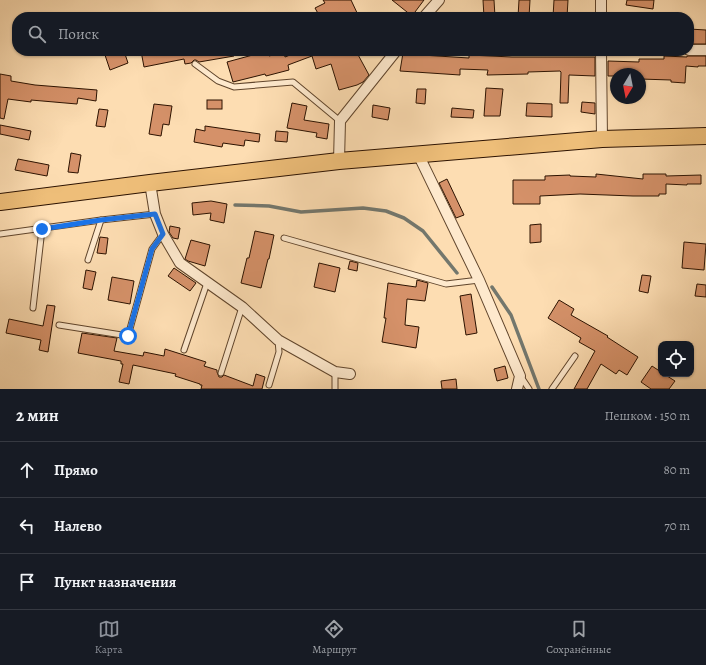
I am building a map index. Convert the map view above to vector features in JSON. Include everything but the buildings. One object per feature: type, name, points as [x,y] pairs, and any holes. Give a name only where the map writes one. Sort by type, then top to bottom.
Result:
[{"type":"main road","points":[[0,202],[339,161],[602,139],[706,136]]},
{"type":"street","points":[[428,12],[439,0]]},
{"type":"street","points":[[601,0],[601,12]]},
{"type":"street","points":[[694,50],[706,50]]},
{"type":"street","points":[[339,161],[340,121],[392,56]]},
{"type":"street","points":[[601,56],[602,139]]},
{"type":"street","points":[[418,154],[479,280],[520,376],[517,389]]},
{"type":"street","points":[[150,183],[155,214],[163,234],[180,263],[242,307],[278,340],[335,372],[350,374]]},
{"type":"lane","points":[[195,64],[218,81],[234,87],[293,82],[340,121]]},
{"type":"lane","points":[[0,234],[155,214]]},
{"type":"lane","points":[[88,260],[101,220]]},
{"type":"lane","points":[[33,308],[42,229]]},
{"type":"lane","points":[[59,325],[128,336],[152,249],[163,234]]},
{"type":"lane","points":[[284,238],[446,284],[479,280]]},
{"type":"lane","points":[[184,350],[207,282]]},
{"type":"lane","points":[[221,373],[242,307]]},
{"type":"lane","points":[[269,385],[279,352],[278,340]]},
{"type":"lane","points":[[552,389],[575,356]]},
{"type":"lane","points":[[335,372],[336,389]]},
{"type":"lane","points":[[520,376],[528,389]]},
{"type":"waterway","points":[[235,205],[269,206],[301,212],[363,208],[386,211],[404,218],[423,231],[457,273]]},
{"type":"waterway","points":[[492,287],[511,315],[539,389]]},
{"type":"route","points":[[42,229],[155,214],[163,234],[152,249],[128,336]]}]
